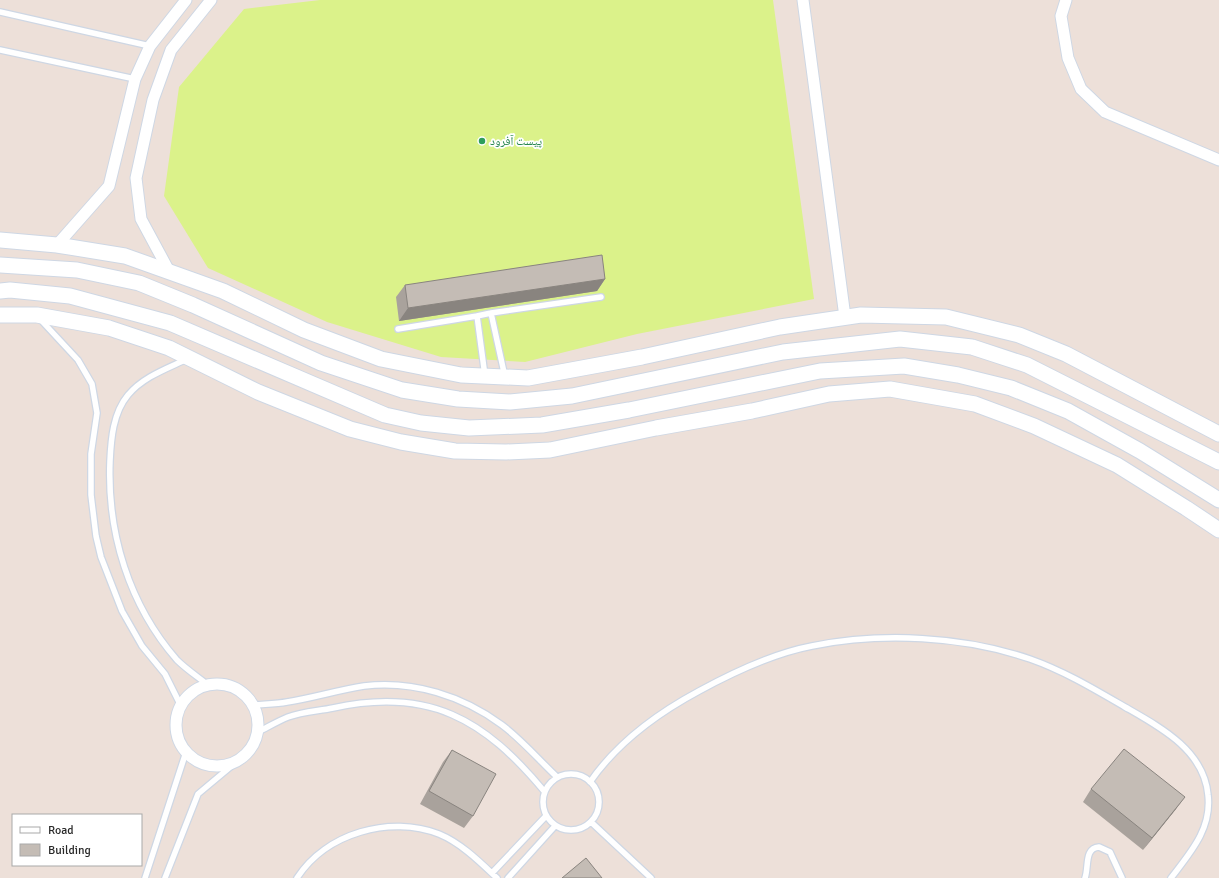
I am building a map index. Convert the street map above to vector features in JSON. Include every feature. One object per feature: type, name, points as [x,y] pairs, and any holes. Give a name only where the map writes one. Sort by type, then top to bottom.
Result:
[{"type":"main road","points":[[0,240],[57,245],[125,256],[223,291],[304,330],[381,359],[461,375],[528,378],[642,357],[780,327],[861,315],[946,317],[1019,335],[1066,354],[1219,434]]},
{"type":"main road","points":[[0,265],[77,270],[139,283],[193,305],[321,364],[402,390],[458,399],[510,402],[572,396],[783,352],[900,339],[972,347],[1027,365],[1219,462]]},
{"type":"main road","points":[[0,291],[10,290],[70,296],[170,323],[329,393],[385,415],[421,423],[469,428],[542,425],[629,410],[820,372],[904,366],[958,375],[1011,388],[1068,411],[1140,451],[1219,500]]},
{"type":"main road","points":[[0,315],[37,315],[109,328],[170,348],[258,392],[350,429],[400,442],[455,451],[506,452],[550,450],[656,428],[752,411],[829,394],[890,389],[975,404],[1034,426],[1117,466],[1219,530]]},
{"type":"street","points":[[57,245],[109,186],[135,79],[150,46],[186,0]]},
{"type":"street","points":[[169,271],[141,219],[136,178],[153,100],[171,50],[211,0]]},
{"type":"street","points":[[803,0],[845,318]]},
{"type":"street","points":[[1066,0],[1061,16],[1068,58],[1081,88],[1105,112],[1219,160]]},
{"type":"street","points":[[219,684],[234,687],[247,696],[254,705],[258,718],[258,732],[255,742],[241,758],[230,764],[218,766],[207,765],[196,760],[186,752],[181,744],[176,730],[177,715],[181,706],[192,692],[208,685],[219,684]]},
{"type":"lane","points":[[0,12],[150,46]]},
{"type":"lane","points":[[0,50],[135,79]]},
{"type":"lane","points":[[398,329],[491,313],[601,297]]},
{"type":"lane","points":[[491,313],[505,377]]},
{"type":"lane","points":[[37,315],[78,360],[92,384],[97,413],[91,454],[91,495],[96,536],[101,556],[122,611],[142,646],[164,674],[181,706]]},
{"type":"lane","points":[[477,316],[485,376]]},
{"type":"lane","points":[[189,358],[140,384],[123,402],[116,417],[110,455],[110,494],[119,551],[139,603],[158,635],[178,661],[208,685]]},
{"type":"lane","points":[[590,782],[602,765],[630,738],[676,704],[721,678],[811,646],[855,640],[900,638],[954,642],[990,648],[1030,659],[1073,677],[1138,714],[1188,750],[1200,767],[1207,786],[1207,818],[1197,843],[1171,878]]},
{"type":"lane","points":[[254,705],[287,702],[367,686],[397,686],[430,691],[460,701],[489,716],[515,736],[557,777]]},
{"type":"lane","points":[[258,732],[288,717],[354,703],[396,701],[426,706],[461,718],[493,738],[524,766],[544,791]]},
{"type":"lane","points":[[145,878],[186,752]]},
{"type":"lane","points":[[164,878],[198,794],[241,758]]},
{"type":"lane","points":[[574,774],[590,782],[596,789],[599,806],[591,822],[583,828],[574,830],[564,830],[555,826],[546,816],[542,801],[544,791],[550,783],[557,777],[574,774]]},
{"type":"lane","points":[[492,873],[546,816]]},
{"type":"lane","points":[[591,822],[651,878]]},
{"type":"lane","points":[[508,878],[555,826]]},
{"type":"lane","points":[[297,878],[307,865],[322,851],[340,840],[370,830],[391,828],[421,829],[439,835],[458,845],[497,878]]},
{"type":"lane","points":[[1085,878],[1089,853],[1092,849],[1099,847],[1110,852],[1122,878]]},
{"type":"green space","name":"پیست آفرود","points":[[320,0],[773,0],[814,299],[637,334],[525,362],[441,357],[327,322],[208,268],[164,196],[179,87],[244,9]]},
{"type":"building","points":[[602,255],[605,279],[408,308],[405,285]]},
{"type":"building","points":[[1124,749],[1185,797],[1152,838],[1091,789]]},
{"type":"building","points":[[452,750],[496,774],[473,816],[429,791]]},
{"type":"building","points":[[586,858],[602,878],[562,878]]},
{"type":"place","name":"پیست آفرود","points":[[482,141]]}]
